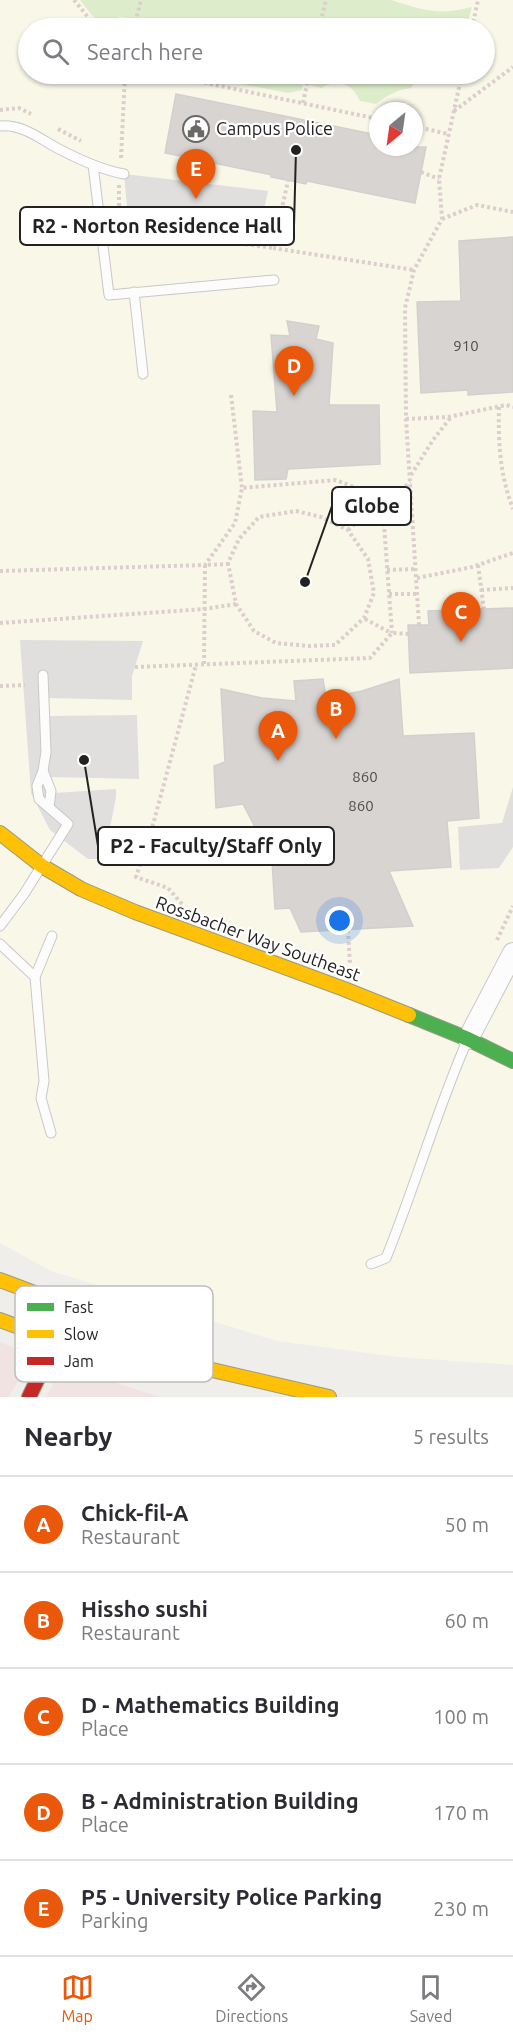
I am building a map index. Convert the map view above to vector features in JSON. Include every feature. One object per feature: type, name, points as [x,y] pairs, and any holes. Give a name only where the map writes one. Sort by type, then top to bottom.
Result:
[{"type":"main road","name":"Rossbacher Way Southeast","points":[[0,833],[42,866],[105,900],[344,989],[468,1039],[513,1061]]},
{"type":"main road","points":[[0,1280],[16,1286]]},
{"type":"main road","points":[[0,1320],[15,1326]]},
{"type":"main road","points":[[213,1371],[329,1397]]},
{"type":"main road","points":[[29,1397],[36,1382]]},
{"type":"street","points":[[468,1039],[513,953]]},
{"type":"lane","points":[[0,126],[14,126],[25,130],[93,165],[124,174]]},
{"type":"lane","points":[[93,165],[109,295],[274,280]]},
{"type":"lane","points":[[134,292],[143,374]]},
{"type":"lane","points":[[0,926],[68,824],[39,799],[37,786],[43,771],[46,752],[43,675]]},
{"type":"lane","points":[[51,1133],[41,1098],[44,1081],[35,977],[52,936]]},
{"type":"lane","points":[[0,944],[35,977]]},
{"type":"lane","points":[[371,1264],[386,1258],[468,1039]]},
{"type":"path","points":[[74,0],[89,18]]},
{"type":"path","points":[[136,18],[141,0]]},
{"type":"path","points":[[322,18],[326,0]]},
{"type":"path","points":[[474,18],[478,0]]},
{"type":"path","points":[[495,80],[513,67]]},
{"type":"path","points":[[121,158],[125,84]]},
{"type":"path","points":[[211,84],[369,117]]},
{"type":"path","points":[[303,103],[307,84]]},
{"type":"path","points":[[419,625],[406,419],[405,308],[414,270],[442,219],[439,179],[460,84]]},
{"type":"path","points":[[454,111],[490,84]]},
{"type":"path","points":[[0,110],[19,108],[39,119]]},
{"type":"path","points":[[49,124],[88,145]]},
{"type":"path","points":[[423,128],[448,134]]},
{"type":"path","points":[[421,172],[439,179]]},
{"type":"path","points":[[273,248],[288,181]]},
{"type":"path","points":[[119,185],[119,216],[143,230],[414,270]]},
{"type":"path","points":[[442,219],[477,205],[513,212]]},
{"type":"path","points":[[204,664],[206,565],[235,523],[242,488],[231,395]]},
{"type":"path","points":[[406,419],[451,416],[506,405],[513,407]]},
{"type":"path","points":[[499,406],[500,464],[513,509]]},
{"type":"path","points":[[410,477],[451,416]]},
{"type":"path","points":[[242,488],[336,480],[382,498]]},
{"type":"path","points":[[348,530],[382,498],[411,483]]},
{"type":"path","points":[[135,667],[369,658],[392,633],[382,498]]},
{"type":"path","points":[[296,510],[321,517],[348,530],[368,559],[374,593],[365,619],[335,645],[309,646],[276,643],[254,631],[236,604],[229,563],[239,539],[259,517],[296,510]]},
{"type":"path","points":[[417,578],[478,565],[513,553]]},
{"type":"path","points":[[0,571],[229,563]]},
{"type":"path","points":[[478,565],[484,609]]},
{"type":"path","points":[[387,570],[417,569]]},
{"type":"path","points":[[481,590],[513,588]]},
{"type":"path","points":[[389,594],[418,594]]},
{"type":"path","points":[[0,623],[205,609],[236,604]]},
{"type":"path","points":[[365,619],[392,633],[409,634]]},
{"type":"path","points":[[186,908],[168,888],[136,877],[151,832],[196,665]]},
{"type":"path","points":[[0,686],[25,686]]},
{"type":"path","points":[[151,832],[256,829]]},
{"type":"path","points":[[492,949],[513,906]]},
{"type":"path","points":[[348,930],[350,956]]},
{"type":"shaded area","points":[[0,0],[513,0],[513,1365],[398,1357],[277,1341],[213,1321],[213,1286],[99,1286],[51,1271],[0,1243]]},
{"type":"shaded area","points":[[124,174],[268,191],[262,218],[214,209],[209,219],[127,206]]},
{"type":"shaded area","points":[[20,640],[143,641],[132,676],[132,700],[49,698],[50,716],[137,715],[139,779],[50,777],[54,793],[116,789],[107,843],[98,859],[88,859],[50,830],[31,793]]},
{"type":"shaded area","points":[[513,787],[513,847],[499,868],[460,870],[458,827],[502,823]]},
{"type":"shaded area","points":[[0,1342],[15,1348],[15,1382],[18,1382],[9,1397],[0,1397]]},
{"type":"shaded area","points":[[54,1382],[113,1382],[160,1397],[46,1397]]},
{"type":"green space","points":[[80,0],[391,0],[431,11],[460,10],[472,7],[469,18],[94,18]]},
{"type":"green space","points":[[240,84],[303,84],[302,90],[288,93]]},
{"type":"green space","points":[[307,84],[333,84],[321,88]]},
{"type":"green space","points":[[344,84],[413,84],[411,88],[392,93],[379,102],[360,101],[353,90]]},
{"type":"building","points":[[176,94],[369,133],[369,156],[423,156],[423,147],[426,147],[415,203],[307,181],[306,184],[271,177],[272,175],[165,153]]},
{"type":"building","points":[[513,237],[513,392],[468,395],[468,390],[421,393],[417,302],[461,301],[459,241]]},
{"type":"building","points":[[287,321],[319,326],[316,339],[333,343],[329,405],[379,405],[380,464],[288,469],[286,479],[255,480],[253,411],[277,412],[271,335],[290,336]]},
{"type":"building","points":[[513,608],[513,668],[410,673],[408,625],[429,625],[428,611]]},
{"type":"building","points":[[323,679],[326,698],[362,691],[399,679],[403,736],[474,733],[479,818],[447,821],[451,867],[389,871],[413,926],[301,932],[290,908],[275,909],[270,829],[256,829],[243,804],[216,808],[214,766],[225,762],[221,689],[262,698],[296,701],[294,681]]},
{"type":"traffic: fast","points":[[409,1015],[468,1039],[513,1061]]},
{"type":"traffic: slow","points":[[0,833],[42,866],[81,889],[135,912],[409,1015]]},
{"type":"traffic: slow","points":[[0,1280],[16,1286]]},
{"type":"traffic: slow","points":[[0,1320],[15,1326]]},
{"type":"traffic: slow","points":[[213,1370],[329,1397]]},
{"type":"traffic: jam","points":[[29,1397],[36,1382]]},
{"type":"place","name":"Campus Police","points":[[196,129]]},
{"type":"place","name":"R2 - Norton Residence Hall","points":[[296,150]]},
{"type":"place","name":"P5 - University Police Parking","points":[[196,199]]},
{"type":"place","name":"B - Administration Building","points":[[294,396]]},
{"type":"place","name":"Globe","points":[[305,582]]},
{"type":"place","name":"D - Mathematics Building","points":[[461,642]]},
{"type":"place","name":"Hissho sushi","points":[[336,739]]},
{"type":"place","name":"P2 - Faculty/Staff Only","points":[[84,760]]},
{"type":"place","name":"Chick-fil-A","points":[[278,761]]}]
